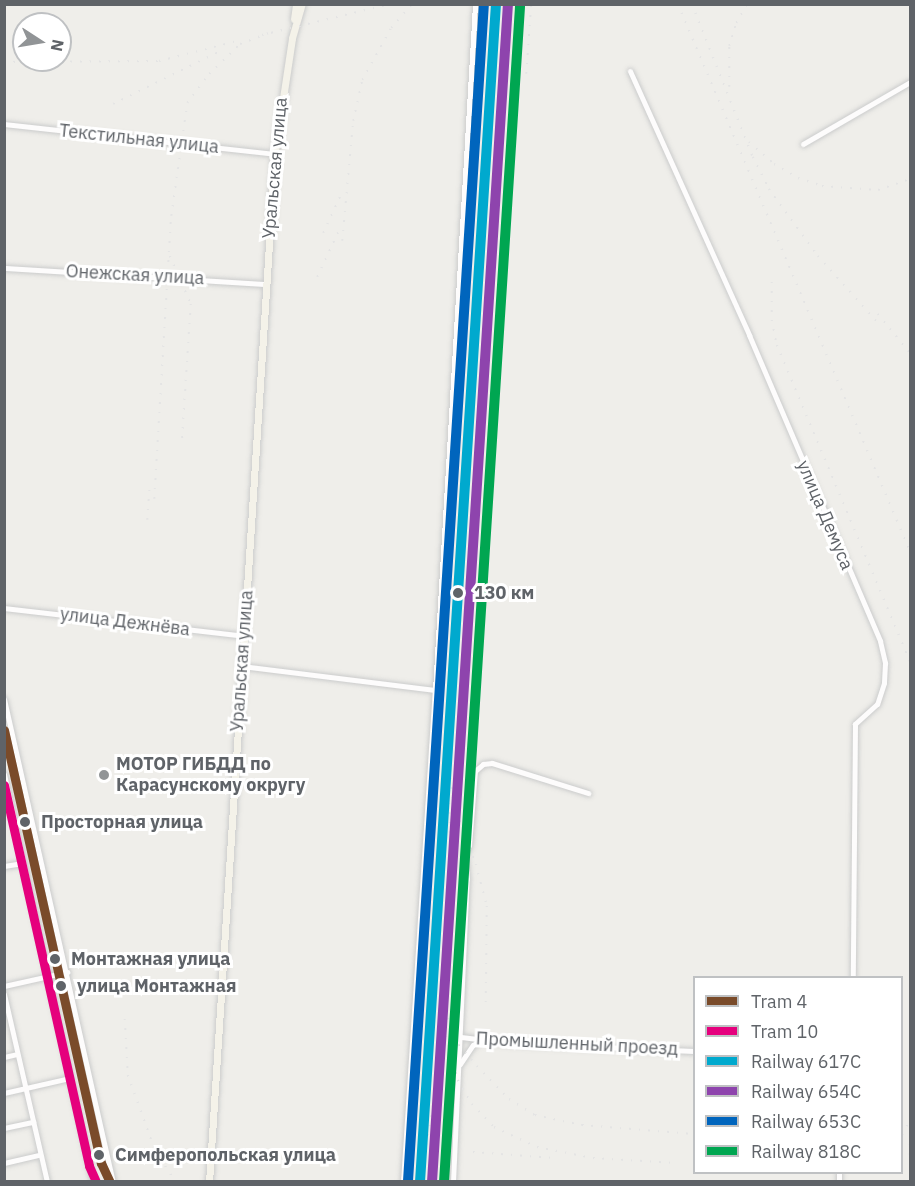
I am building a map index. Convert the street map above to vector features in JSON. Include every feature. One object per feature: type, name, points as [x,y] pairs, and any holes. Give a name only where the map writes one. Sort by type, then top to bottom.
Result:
[{"type":"main road","name":"Уральская улица","points":[[208,1182],[245,636],[274,154],[296,4]]},
{"type":"main road","name":"Уральская улица","points":[[286,68],[302,4]]},
{"type":"street","points":[[402,1182],[435,690],[475,4]]},
{"type":"street","name":"улица Демуса","points":[[630,70],[880,640],[885,663],[884,683],[877,704],[855,724],[853,976]]},
{"type":"street","points":[[803,144],[910,82]]},
{"type":"street","name":"Текстильная улица","points":[[4,124],[274,154]]},
{"type":"street","name":"Онежская улица","points":[[4,268],[266,284]]},
{"type":"street","name":"улица Дежнёва","points":[[4,608],[245,636]]},
{"type":"street","points":[[243,666],[435,690]]},
{"type":"street","points":[[4,699],[68,972],[113,1182]]},
{"type":"street","points":[[453,1182],[467,879],[465,854],[469,845],[475,771],[483,764],[492,763],[588,793]]},
{"type":"street","points":[[4,774],[93,1182]]},
{"type":"street","points":[[4,866],[23,863]]},
{"type":"street","points":[[4,986],[68,972]]},
{"type":"street","points":[[4,994],[7,1020],[26,1088],[47,1182]]},
{"type":"street","name":"Промышленный проезд","points":[[460,1037],[693,1051]]},
{"type":"street","points":[[458,1070],[466,1053],[482,1040]]},
{"type":"street","points":[[4,1057],[17,1054]]},
{"type":"street","points":[[4,1093],[70,1078]]},
{"type":"street","points":[[4,1128],[33,1122]]},
{"type":"street","points":[[4,1163],[40,1155]]},
{"type":"railway","points":[[262,35],[390,4]]},
{"type":"railway","points":[[342,241],[353,121],[362,80],[391,28],[412,4]]},
{"type":"railway","points":[[526,74],[531,4]]},
{"type":"railway","points":[[678,4],[910,551]]},
{"type":"railway","points":[[692,4],[753,157],[769,189],[818,256],[879,324]]},
{"type":"railway","points":[[729,87],[729,46],[736,23],[747,4]]},
{"type":"railway","points":[[154,499],[171,216],[187,103],[209,74],[240,44],[268,33]]},
{"type":"railway","points":[[4,62],[159,61],[241,40]]},
{"type":"railway","points":[[113,104],[218,52]]},
{"type":"railway","points":[[749,142],[774,164],[798,178],[822,186],[878,190],[910,179]]},
{"type":"railway","points":[[323,233],[342,192]]},
{"type":"railway","points":[[317,277],[340,228]]},
{"type":"railway","points":[[170,256],[191,304],[182,445]]},
{"type":"railway","points":[[772,282],[772,320],[777,345],[910,662]]},
{"type":"railway","points":[[878,314],[910,353]]},
{"type":"railway","points":[[147,520],[149,490]]},
{"type":"railway","points":[[450,759],[453,803],[476,864],[487,906],[486,1010]]},
{"type":"railway","points":[[449,784],[451,873],[443,998],[446,1036],[458,1080],[472,1104],[494,1127],[537,1147],[593,1158],[676,1163]]},
{"type":"railway","points":[[448,1018],[459,1045],[477,1066],[509,1099],[535,1115],[582,1125],[693,1134]]},
{"type":"railway","points":[[125,1019],[128,1075],[155,1150],[176,1182]]},
{"type":"railway","points":[[423,1182],[426,1145],[435,1093],[439,1027]]},
{"type":"railway","points":[[903,1133],[910,1119]]},
{"type":"railway","points":[[910,1144],[910,1158]]},
{"type":"railway","points":[[473,1152],[554,1158]]},
{"type":"railway","points":[[883,1182],[885,1174]]},
{"type":"tram line","name":"4","points":[[4,730],[101,1163],[110,1182]]},
{"type":"tram line","name":"10","points":[[4,785],[89,1166],[96,1182]]},
{"type":"rail line","name":"653С","points":[[408,1181],[484,4]]},
{"type":"rail line","name":"617C","points":[[420,1182],[496,4]]},
{"type":"rail line","name":"654С","points":[[432,1182],[508,5]]},
{"type":"rail line","name":"818С","points":[[444,1182],[520,6]]},
{"type":"place","name":"130 км","points":[[458,593]]},
{"type":"place","name":"МОТОР ГИБДД по Карасунскому округу","points":[[104,775]]},
{"type":"place","name":"Просторная улица","points":[[25,822]]},
{"type":"place","name":"Монтажная улица","points":[[55,959]]},
{"type":"place","name":"улица Монтажная","points":[[61,986]]},
{"type":"place","name":"Симферопольская улица","points":[[99,1155]]}]
